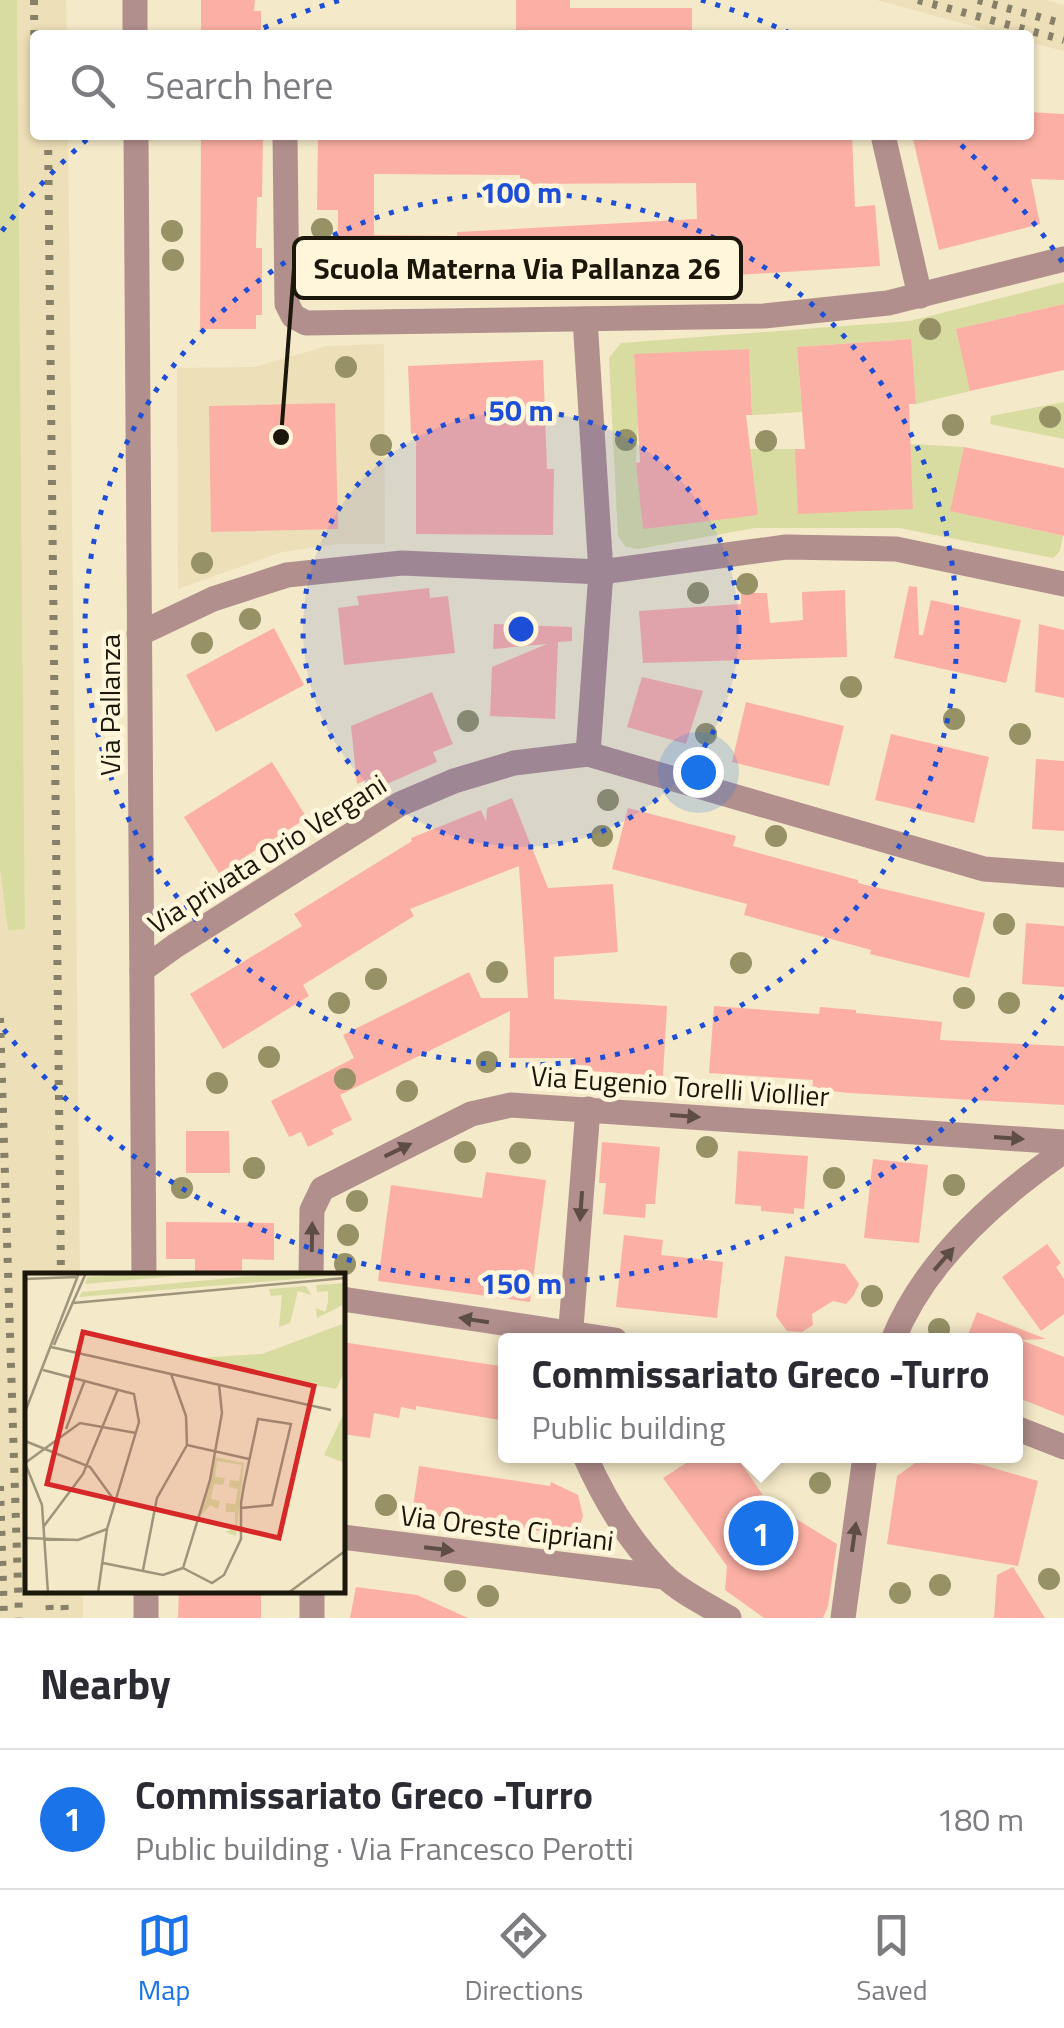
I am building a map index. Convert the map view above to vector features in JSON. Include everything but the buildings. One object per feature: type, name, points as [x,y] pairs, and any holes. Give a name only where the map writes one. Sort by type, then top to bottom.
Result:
[{"type":"street","points":[[135,0],[135,30]]},
{"type":"street","name":"Via Pallanza","points":[[136,140],[144,1273]]},
{"type":"street","points":[[285,140],[287,304],[300,322],[311,324],[764,316],[888,303],[1064,259]]},
{"type":"street","points":[[884,140],[920,296]]},
{"type":"street","points":[[585,319],[601,572],[588,754]]},
{"type":"street","points":[[140,634],[253,584],[321,569],[402,563],[601,572],[786,547],[896,549],[1064,584]]},
{"type":"street","name":"Via privata Orio Vergani","points":[[142,970],[242,902],[400,804],[454,781],[514,763],[588,754],[984,870],[1064,875]]},
{"type":"street","name":"Via Eugenio Torelli Viollier","points":[[311,1273],[312,1210],[315,1199],[333,1182],[490,1108],[588,1109],[1064,1142]]},
{"type":"street","points":[[570,1333],[588,1109]]},
{"type":"street","points":[[896,1333],[944,1256],[1032,1173],[1064,1151]]},
{"type":"street","points":[[345,1300],[546,1333]]},
{"type":"street","points":[[1023,1431],[1064,1447]]},
{"type":"street","points":[[588,1463],[627,1532],[665,1577],[729,1618]]},
{"type":"street","points":[[842,1618],[864,1463]]},
{"type":"street","name":"Via Oreste Cipriani","points":[[345,1538],[665,1577]]},
{"type":"shaded area","points":[[17,0],[66,0],[67,30],[30,30],[30,140],[68,140],[80,1273],[25,1273],[25,1593],[83,1593],[83,1618],[0,1618],[0,869],[8,929],[25,929]]},
{"type":"shaded area","points":[[877,0],[1046,0],[1064,5],[1064,51],[1034,43],[1034,30],[987,30]]},
{"type":"shaded area","points":[[384,344],[385,544],[338,544],[282,552],[178,589],[177,368],[254,367],[327,346]]},
{"type":"green space","points":[[0,0],[17,0],[25,929],[8,930],[0,869]]},
{"type":"green space","points":[[1064,282],[1064,304],[957,329],[970,391],[916,404],[910,339],[797,347],[802,412],[752,415],[749,349],[634,355],[636,463],[644,529],[750,449],[795,449],[913,509],[910,444],[964,447],[951,511],[1063,536],[1060,551],[1053,558],[899,528],[755,528],[638,549],[626,547],[618,536],[609,358],[621,343],[910,321]]},
{"type":"green space","points":[[1064,402],[1064,439],[990,424],[991,416]]},
{"type":"railway","points":[[34,0],[34,30]]},
{"type":"railway","points":[[918,0],[1028,30]]},
{"type":"railway","points":[[978,0],[1064,24]]},
{"type":"railway","points":[[1034,32],[1064,40]]},
{"type":"railway","points":[[48,140],[61,1273]]},
{"type":"railway","points":[[0,1018],[19,1618]]},
{"type":"railway","points":[[0,1486],[4,1618]]},
{"type":"railway","points":[[49,1593],[50,1618]]},
{"type":"railway","points":[[64,1593],[65,1618]]},
{"type":"place","name":"Scuola Materna Via Pallanza 26","points":[[281,437]]},
{"type":"place","name":"Commissariato Greco -Turro","points":[[761,1533]]}]
